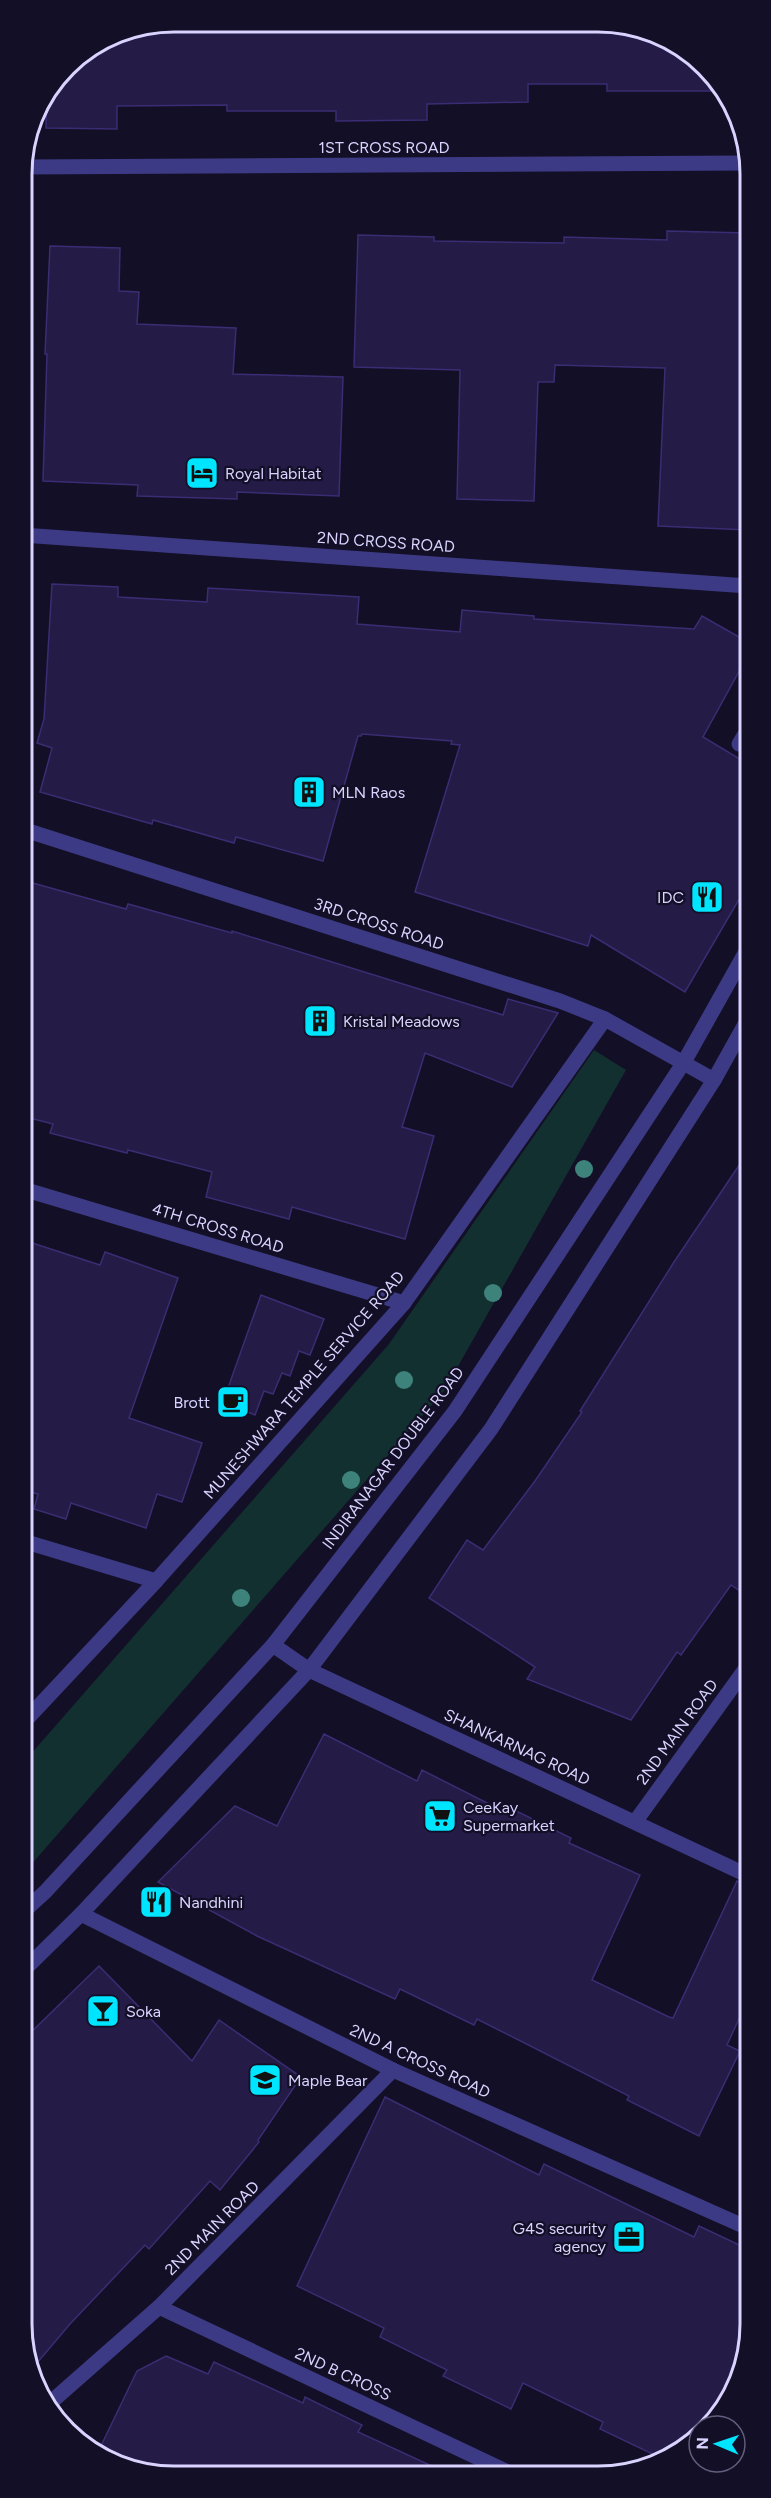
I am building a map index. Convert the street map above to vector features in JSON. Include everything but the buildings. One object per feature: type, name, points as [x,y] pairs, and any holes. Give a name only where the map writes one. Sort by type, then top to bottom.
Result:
[{"type":"street","name":"1ST CROSS ROAD","points":[[32,166],[739,163]]},
{"type":"street","name":"2ND CROSS ROAD","points":[[32,536],[740,585]]},
{"type":"street","name":"3RD CROSS ROAD","points":[[32,832],[560,1001],[605,1019],[714,1080]]},
{"type":"street","name":"INDIRANAGAR DOUBLE ROAD","points":[[32,1904],[273,1645],[455,1412],[684,1062],[740,963]]},
{"type":"street","name":"MUNESHWARA TEMPLE SERVICE ROAD","points":[[32,1713],[156,1581],[404,1303],[605,1019]]},
{"type":"street","points":[[32,1962],[81,1914],[309,1670],[491,1429],[714,1080],[740,1034]]},
{"type":"street","name":"4TH CROSS ROAD","points":[[32,1191],[404,1303]]},
{"type":"street","points":[[32,1544],[156,1581]]},
{"type":"street","name":"SHANKARNAG ROAD","points":[[273,1645],[309,1670],[739,1871]]},
{"type":"street","name":"2ND MAIN ROAD","points":[[634,1822],[739,1677]]},
{"type":"street","name":"2ND A CROSS ROAD","points":[[81,1914],[393,2070],[739,2224]]},
{"type":"street","name":"2ND MAIN ROAD","points":[[53,2400],[159,2307],[393,2070]]},
{"type":"street","name":"2ND B CROSS","points":[[159,2307],[495,2466]]},
{"type":"green space","points":[[594,1050],[626,1070],[444,1391],[32,1864],[32,1753],[389,1344]]},
{"type":"place","name":"Royal Habitat","points":[[202,473]]},
{"type":"place","name":"MLN Raos","points":[[309,792]]},
{"type":"place","name":"IDC","points":[[707,897]]},
{"type":"place","name":"Kristal Meadows","points":[[320,1021]]},
{"type":"place","name":"Brott","points":[[233,1402]]},
{"type":"place","name":"CeeKay Supermarket","points":[[440,1816]]},
{"type":"place","name":"Nandhini","points":[[156,1902]]},
{"type":"place","name":"Soka","points":[[103,2011]]},
{"type":"place","name":"Maple Bear","points":[[265,2080]]},
{"type":"place","name":"G4S security agency","points":[[629,2237]]}]
